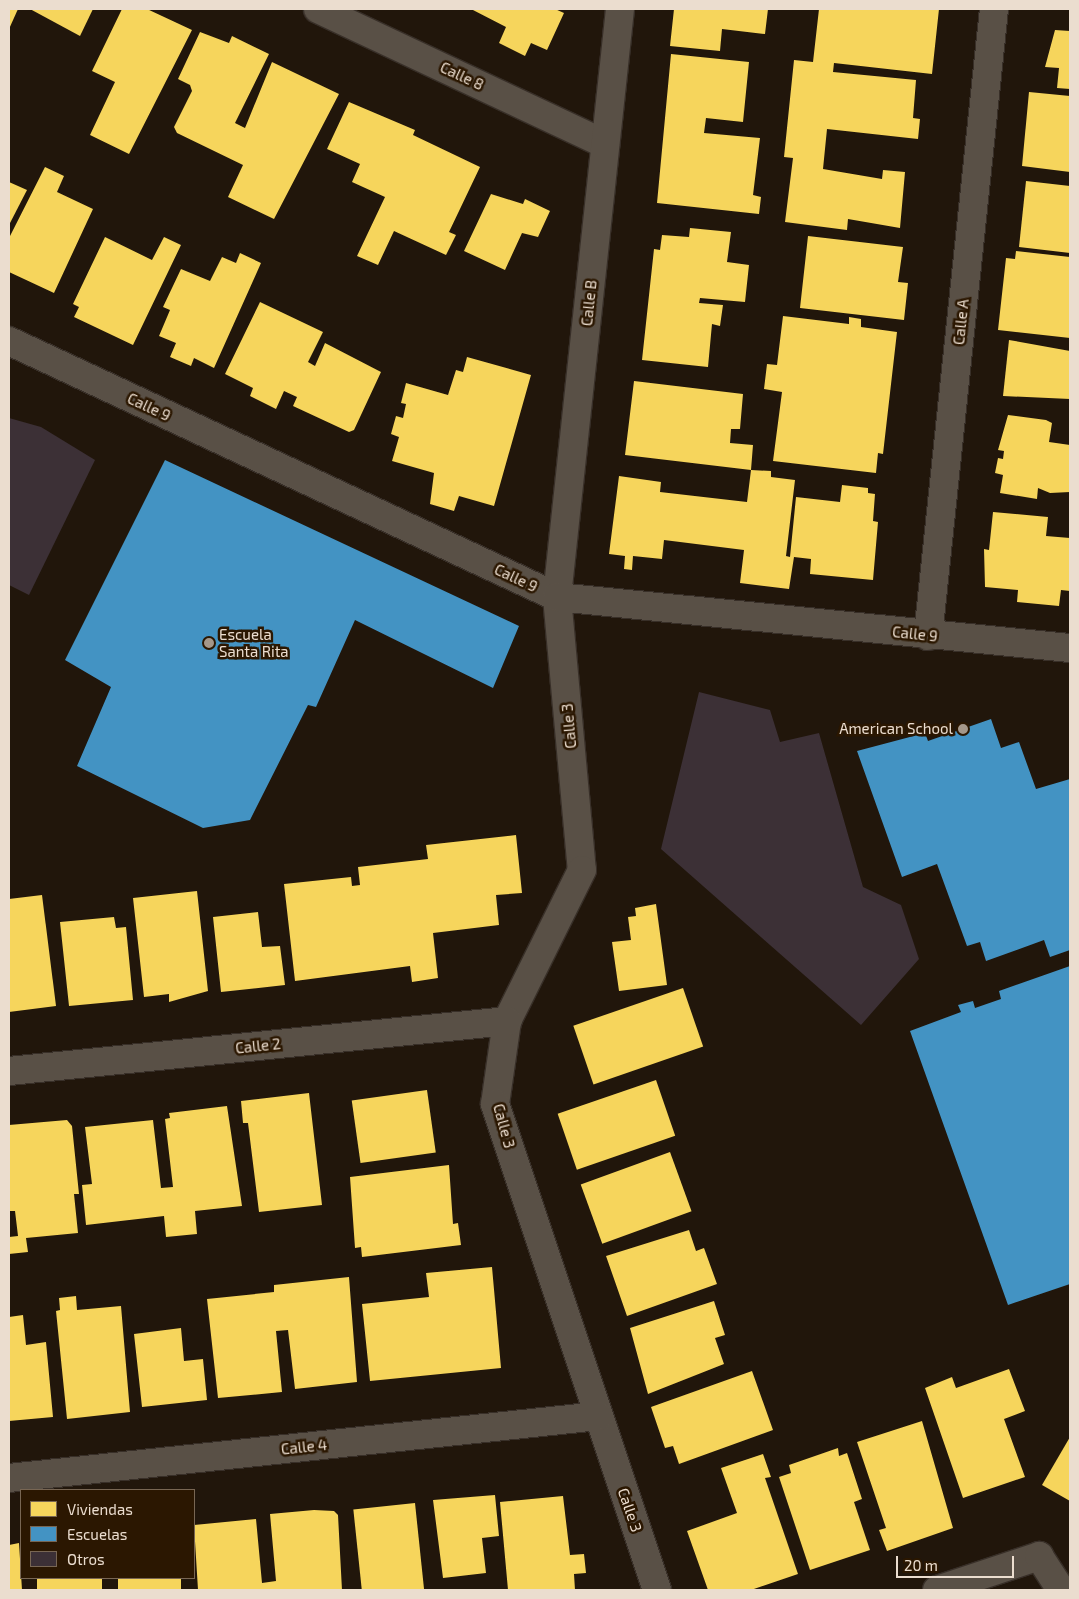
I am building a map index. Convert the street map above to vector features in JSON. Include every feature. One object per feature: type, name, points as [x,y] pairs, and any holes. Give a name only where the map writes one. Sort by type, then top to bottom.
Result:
[{"type":"street","name":"Calle 8","points":[[318,9],[605,144]]},
{"type":"street","name":"Calle B","points":[[557,597],[620,9]]},
{"type":"street","name":"Calle A","points":[[928,636],[994,9]]},
{"type":"street","name":"Calle 9","points":[[9,341],[557,597],[928,636],[1070,648]]},
{"type":"street","name":"Calle 3","points":[[557,597],[582,870],[507,1021],[495,1104],[657,1590]]},
{"type":"street","name":"Calle 2","points":[[9,1071],[507,1021]]},
{"type":"street","name":"Calle 4","points":[[9,1478],[599,1416]]},
{"type":"street","points":[[937,1590],[1038,1556],[1061,1590]]},
{"type":"building: Viviendas","points":[[9,9],[18,9],[9,29]]},
{"type":"building: Viviendas","points":[[30,9],[93,9],[80,36]]},
{"type":"building: Viviendas","points":[[122,9],[147,9],[192,30],[129,154],[90,135],[115,82],[92,71]]},
{"type":"building: Viviendas","points":[[471,9],[555,9],[564,13],[547,50],[531,43],[525,56],[499,43],[506,27]]},
{"type":"building: Viviendas","points":[[674,9],[768,9],[765,34],[722,29],[720,51],[670,46]]},
{"type":"building: Viviendas","points":[[819,9],[939,9],[932,74],[834,63],[833,72],[916,80],[913,118],[920,119],[918,139],[827,129],[823,169],[882,179],[883,170],[905,172],[900,228],[848,219],[847,230],[785,222],[793,158],[784,157],[794,60],[813,62]]},
{"type":"building: Viviendas","points":[[1055,30],[1070,31],[1070,89],[1057,88],[1059,68],[1045,67]]},
{"type":"building: Viviendas","points":[[200,32],[229,43],[232,36],[269,54],[235,123],[245,128],[272,62],[339,94],[274,219],[228,197],[243,165],[177,133],[174,127],[192,91],[190,85],[178,79]]},
{"type":"building: Viviendas","points":[[671,54],[749,62],[743,122],[706,118],[704,133],[760,138],[753,195],[761,197],[759,214],[657,203]]},
{"type":"building: Viviendas","points":[[1029,92],[1070,96],[1070,172],[1022,166]]},
{"type":"building: Viviendas","points":[[349,102],[415,130],[413,135],[480,167],[449,232],[456,235],[446,255],[394,231],[378,265],[357,256],[385,197],[352,182],[360,164],[327,149]]},
{"type":"building: Viviendas","points":[[45,167],[64,176],[57,192],[93,209],[54,293],[9,272],[9,238]]},
{"type":"building: Viviendas","points":[[1026,181],[1070,186],[1070,253],[1019,247]]},
{"type":"building: Viviendas","points":[[9,182],[27,190],[9,225]]},
{"type":"building: Viviendas","points":[[491,194],[523,204],[525,199],[550,211],[538,237],[522,233],[505,270],[464,251]]},
{"type":"building: Viviendas","points":[[690,228],[731,232],[727,262],[749,265],[745,302],[700,298],[699,303],[723,305],[720,326],[712,324],[708,367],[642,360],[654,249],[660,250],[662,235],[689,237]]},
{"type":"building: Viviendas","points":[[808,236],[903,247],[898,282],[908,283],[904,320],[800,308]]},
{"type":"building: Viviendas","points":[[105,237],[152,260],[164,237],[181,245],[133,345],[74,317],[79,307],[73,304]]},
{"type":"building: Viviendas","points":[[1016,251],[1070,257],[1070,338],[998,330],[1006,258],[1015,259]]},
{"type":"building: Viviendas","points":[[240,253],[261,263],[214,368],[194,358],[191,366],[170,357],[176,343],[159,336],[170,310],[163,307],[181,269],[210,281],[222,257],[236,263]]},
{"type":"building: Viviendas","points":[[260,302],[323,332],[308,362],[315,366],[325,343],[381,372],[354,430],[349,432],[293,406],[297,397],[284,391],[276,409],[250,396],[253,388],[225,374]]},
{"type":"building: Viviendas","points":[[783,316],[849,324],[849,317],[861,319],[861,327],[897,332],[883,454],[878,453],[876,473],[773,461],[782,392],[764,389],[767,364],[777,365]]},
{"type":"building: Viviendas","points":[[1009,340],[1070,351],[1070,399],[1003,396]]},
{"type":"building: Viviendas","points":[[467,357],[531,375],[494,506],[459,496],[454,511],[430,504],[434,473],[392,461],[399,437],[391,434],[396,416],[403,418],[406,404],[401,403],[406,383],[448,395],[456,370],[463,372]]},
{"type":"building: Viviendas","points":[[634,381],[743,394],[740,429],[731,429],[730,443],[753,445],[751,470],[625,455]]},
{"type":"building: Viviendas","points":[[1008,415],[1046,420],[1052,423],[1049,442],[1070,445],[1070,492],[1050,493],[1038,488],[1037,499],[1000,493],[1003,475],[995,473],[998,458],[1003,459],[1004,451],[998,450]]},
{"type":"building: Viviendas","points":[[751,470],[771,471],[771,477],[795,480],[786,556],[790,557],[796,497],[840,502],[842,485],[868,488],[868,493],[875,494],[873,521],[878,522],[873,580],[810,574],[811,559],[794,557],[789,589],[740,583],[744,550],[664,540],[662,559],[633,556],[632,570],[624,569],[625,556],[609,554],[619,476],[661,482],[660,492],[747,502]]},
{"type":"building: Viviendas","points":[[993,512],[1048,517],[1046,536],[1070,538],[1070,591],[1061,590],[1059,606],[1017,602],[1018,590],[985,587],[984,549],[989,550]]},
{"type":"building: Viviendas","points":[[516,835],[522,893],[496,895],[499,925],[433,933],[438,978],[412,982],[410,966],[295,981],[284,884],[351,877],[352,886],[360,885],[358,867],[428,859],[426,845]]},
{"type":"building: Viviendas","points":[[197,891],[208,991],[169,1002],[169,994],[144,997],[133,898]]},
{"type":"building: Viviendas","points":[[42,895],[56,1006],[9,1012],[9,899]]},
{"type":"building: Viviendas","points":[[656,904],[667,985],[619,991],[612,942],[631,940],[628,917],[636,916],[635,908]]},
{"type":"building: Viviendas","points":[[258,912],[262,947],[280,946],[285,985],[221,992],[213,917]]},
{"type":"building: Viviendas","points":[[114,917],[116,928],[126,927],[133,1000],[69,1006],[60,922]]},
{"type":"building: Viviendas","points":[[683,988],[703,1047],[594,1084],[573,1026]]},
{"type":"building: Viviendas","points":[[656,1080],[675,1136],[577,1170],[558,1114]]},
{"type":"building: Viviendas","points":[[427,1090],[436,1152],[361,1163],[352,1101]]},
{"type":"building: Viviendas","points":[[309,1093],[322,1205],[259,1212],[248,1123],[243,1123],[241,1101]]},
{"type":"building: Viviendas","points":[[227,1106],[242,1206],[195,1211],[197,1234],[166,1237],[164,1216],[86,1225],[82,1185],[92,1184],[85,1127],[153,1120],[161,1188],[173,1187],[165,1119],[170,1118],[169,1113]]},
{"type":"building: Viviendas","points":[[67,1120],[72,1126],[79,1194],[74,1194],[78,1233],[26,1238],[28,1252],[9,1254],[9,1237],[18,1236],[15,1211],[9,1211],[9,1125]]},
{"type":"building: Viviendas","points":[[670,1152],[692,1211],[602,1244],[581,1184]]},
{"type":"building: Viviendas","points":[[449,1165],[453,1224],[458,1223],[461,1245],[362,1257],[361,1247],[355,1248],[350,1177]]},
{"type":"building: Viviendas","points":[[689,1230],[696,1251],[704,1248],[717,1284],[627,1316],[606,1256]]},
{"type":"building: Viviendas","points":[[492,1267],[501,1368],[370,1381],[362,1304],[429,1297],[426,1273]]},
{"type":"building: Viviendas","points":[[349,1277],[357,1382],[295,1389],[288,1330],[276,1331],[282,1392],[218,1398],[207,1299],[274,1292],[274,1285]]},
{"type":"building: Viviendas","points":[[76,1296],[77,1310],[121,1306],[130,1412],[67,1419],[56,1311],[60,1310],[59,1298]]},
{"type":"building: Viviendas","points":[[714,1301],[725,1335],[715,1338],[724,1364],[648,1394],[630,1328]]},
{"type":"building: Viviendas","points":[[23,1315],[26,1345],[46,1342],[53,1417],[9,1421],[9,1317]]},
{"type":"building: Viviendas","points":[[181,1328],[184,1361],[203,1359],[207,1400],[142,1407],[134,1334]]},
{"type":"building: Viviendas","points":[[1009,1369],[1025,1411],[1004,1419],[1025,1477],[963,1498],[925,1388],[952,1377],[956,1388]]},
{"type":"building: Viviendas","points":[[752,1371],[773,1430],[679,1464],[673,1446],[665,1448],[651,1407]]},
{"type":"building: Viviendas","points":[[922,1421],[953,1528],[887,1551],[879,1530],[886,1528],[857,1442]]},
{"type":"building: Viviendas","points":[[1070,1437],[1070,1501],[1042,1485]]},
{"type":"building: Viviendas","points":[[838,1448],[839,1456],[847,1453],[862,1499],[854,1502],[870,1550],[810,1570],[779,1477],[791,1473],[789,1465]]},
{"type":"building: Viviendas","points":[[763,1454],[771,1477],[765,1478],[798,1574],[751,1590],[708,1590],[687,1531],[737,1513],[721,1468]]},
{"type":"building: Viviendas","points":[[495,1495],[499,1536],[482,1538],[486,1573],[443,1578],[433,1500]]},
{"type":"building: Viviendas","points":[[563,1496],[570,1555],[584,1554],[586,1573],[574,1574],[575,1590],[508,1590],[500,1502]]},
{"type":"building: Viviendas","points":[[415,1503],[424,1590],[362,1590],[353,1509]]},
{"type":"building: Viviendas","points":[[314,1510],[334,1511],[338,1515],[342,1590],[198,1590],[195,1525],[256,1519],[262,1583],[276,1581],[270,1514]]},
{"type":"building: Viviendas","points":[[19,1543],[22,1590],[9,1590],[9,1545]]},
{"type":"building: Viviendas","points":[[37,1579],[102,1579],[102,1590],[37,1590]]},
{"type":"building: Viviendas","points":[[118,1579],[181,1579],[181,1590],[118,1590]]},
{"type":"building: Escuelas","name":"Escuela Santa Rita","points":[[165,460],[519,626],[493,688],[355,620],[316,707],[308,705],[250,820],[203,828],[77,766],[111,687],[65,660]]},
{"type":"building: Escuelas","points":[[991,719],[1001,748],[1019,742],[1036,789],[1070,779],[1070,950],[1050,957],[1044,940],[986,961],[980,942],[967,946],[937,864],[902,877],[857,751],[925,733],[928,741]]},
{"type":"building: Escuelas","points":[[1070,966],[1070,1284],[1008,1305],[910,1031],[961,1012],[958,1005],[973,1001],[975,1008],[1001,999],[999,991]]},
{"type":"building: Otros","points":[[9,418],[41,427],[95,460],[29,595],[9,585]]},
{"type":"building: Otros","points":[[699,692],[770,710],[780,742],[819,733],[863,887],[901,905],[919,959],[861,1025],[661,849]]},
{"type":"place","name":"Escuela Santa Rita","points":[[209,643]]},
{"type":"place","name":"American School","points":[[963,729]]}]
